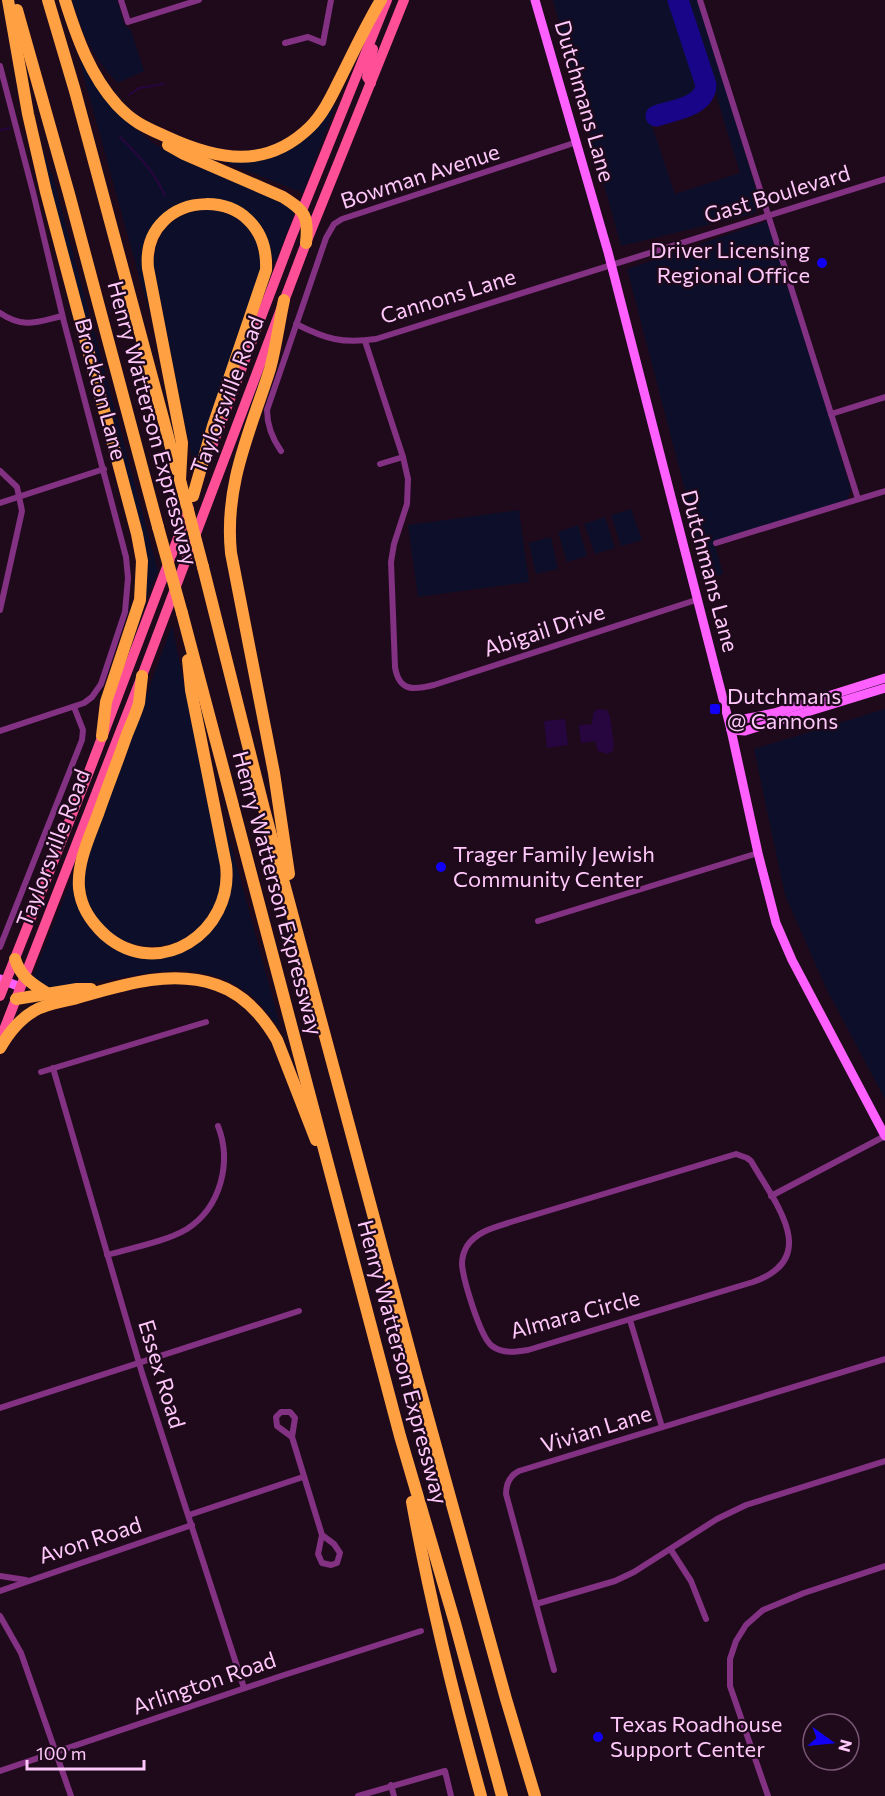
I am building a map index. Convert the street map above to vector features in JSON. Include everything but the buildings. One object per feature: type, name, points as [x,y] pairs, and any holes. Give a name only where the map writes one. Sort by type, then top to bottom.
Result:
[{"type":"highway","points":[[8,0],[28,114],[46,192],[137,534],[142,561],[140,600],[106,702],[102,736]]},
{"type":"highway","name":"Henry Watterson Expressway","points":[[14,0],[182,614],[400,1436],[502,1796]]},
{"type":"highway","name":"Henry Watterson Expressway","points":[[48,0],[75,91],[180,480],[297,931],[444,1478],[506,1699],[536,1796]]},
{"type":"highway","points":[[65,0],[78,42],[99,81],[127,115],[138,124],[190,147],[225,157],[256,156],[288,144],[310,127],[323,111],[381,0]]},
{"type":"highway","points":[[152,130],[170,147],[283,197],[302,210],[307,222],[306,243]]},
{"type":"highway","points":[[180,480],[182,443],[148,268],[148,255],[154,236],[168,217],[188,206],[204,203],[237,211],[251,222],[257,228],[267,254],[266,270],[213,426],[193,496]]},
{"type":"highway","points":[[284,300],[271,366],[235,475],[229,511],[229,533],[234,571],[274,773],[297,931]]},
{"type":"highway","points":[[142,676],[138,704],[82,860],[79,889],[84,909],[92,922],[110,939],[123,947],[154,952],[177,949],[191,942],[204,931],[220,909],[226,881],[226,865],[191,690],[185,626]]},
{"type":"highway","points":[[15,960],[22,982],[48,994]]},
{"type":"highway","points":[[0,1048],[19,1023],[32,1012],[51,1004],[109,988],[158,979],[186,978],[219,986],[248,1004],[269,1027],[277,1040],[332,1180]]},
{"type":"highway","points":[[16,999],[77,989],[109,988]]},
{"type":"highway","points":[[400,1436],[428,1590],[481,1796]]},
{"type":"main road","name":"Taylorsville Road","points":[[0,996],[3,980],[15,960],[102,736],[302,210],[387,0]]},
{"type":"main road","name":"Taylorsville Road","points":[[0,1040],[142,676],[306,243],[404,0]]},
{"type":"main road","name":"Dutchmans Lane","points":[[536,0],[611,265],[731,730],[758,853],[782,940],[885,1136]]},
{"type":"main road","points":[[371,84],[367,77],[379,23]]},
{"type":"main road","points":[[731,730],[744,719],[774,713],[885,678]]},
{"type":"main road","points":[[731,730],[745,732],[885,688]]},
{"type":"main road","points":[[3,980],[22,982]]},
{"type":"main road","points":[[0,996],[16,999]]},
{"type":"street","points":[[122,0],[128,22],[199,0]]},
{"type":"street","points":[[285,43],[308,37],[323,43],[331,0]]},
{"type":"street","points":[[700,0],[858,499]]},
{"type":"street","name":"Brockton Lane","points":[[0,66],[62,316],[104,469],[126,557],[128,578],[127,602],[122,625],[101,684],[92,697],[74,707],[0,731]]},
{"type":"street","name":"Bowman Avenue","points":[[281,451],[268,427],[267,410],[326,238],[334,224],[342,219],[577,142]]},
{"type":"street","name":"Gast Boulevard","points":[[611,265],[885,179]]},
{"type":"street","name":"Cannons Lane","points":[[296,324],[327,339],[348,342],[365,341],[611,265]]},
{"type":"street","points":[[0,313],[13,321],[22,323],[34,323],[62,316]]},
{"type":"street","points":[[365,341],[403,457],[380,464]]},
{"type":"street","points":[[831,414],[885,398]]},
{"type":"street","name":"Abigail Drive","points":[[403,457],[408,479],[408,496],[393,544],[391,572],[396,676],[404,685],[416,689],[434,685],[696,600]]},
{"type":"street","points":[[0,503],[104,469]]},
{"type":"street","points":[[0,471],[17,487],[22,511],[0,610]]},
{"type":"street","points":[[716,543],[885,491]]},
{"type":"street","name":"Taylorsville Road","points":[[0,947],[82,740],[83,730],[74,707]]},
{"type":"street","points":[[538,921],[758,853]]},
{"type":"street","points":[[41,1072],[206,1022]]},
{"type":"street","name":"Essex Road","points":[[53,1068],[107,1256],[244,1688]]},
{"type":"street","points":[[107,1256],[180,1232],[194,1224],[205,1212],[219,1188],[224,1172],[224,1144],[218,1126]]},
{"type":"street","points":[[771,1196],[885,1136]]},
{"type":"street","name":"Almara Circle","points":[[736,1154],[752,1161],[788,1230],[790,1244],[787,1258],[776,1272],[753,1282],[630,1320],[528,1350],[514,1352],[499,1350],[487,1341],[481,1329],[463,1272],[462,1258],[465,1248],[475,1236],[487,1230],[736,1154]]},
{"type":"street","points":[[0,1408],[299,1311]]},
{"type":"street","points":[[630,1320],[662,1426]]},
{"type":"street","name":"Vivian Lane","points":[[554,1670],[506,1494],[511,1476],[519,1471],[662,1426],[885,1359]]},
{"type":"street","points":[[292,1437],[322,1536],[319,1559],[322,1563],[331,1565],[337,1563],[339,1553],[334,1544],[322,1536]]},
{"type":"street","points":[[536,1604],[615,1581],[671,1550],[717,1519],[746,1505],[885,1461]]},
{"type":"street","points":[[189,1515],[303,1477]]},
{"type":"street","name":"Avon Road","points":[[0,1591],[192,1525]]},
{"type":"street","points":[[671,1550],[691,1581],[706,1620]]},
{"type":"street","points":[[768,1796],[730,1686],[730,1659],[736,1641],[746,1625],[764,1610],[804,1593],[885,1566]]},
{"type":"street","points":[[0,1576],[28,1580]]},
{"type":"street","points":[[0,1616],[21,1653],[71,1796]]},
{"type":"street","name":"Arlington Road","points":[[0,1771],[421,1631]]},
{"type":"street","points":[[358,1796],[445,1771],[451,1796]]},
{"type":"street","points":[[391,1785],[394,1796]]},
{"type":"shaded area","points":[[72,0],[117,0],[125,26],[131,30],[144,71],[118,83],[89,45]]},
{"type":"shaded area","points":[[553,0],[672,0],[698,83],[696,90],[685,100],[647,111],[675,194],[740,173],[687,0],[698,0],[761,205],[753,214],[621,246]]},
{"type":"shaded area","points":[[82,62],[115,111],[153,143],[177,157],[230,178],[296,209],[276,261],[272,260],[262,229],[247,212],[238,206],[227,201],[205,198],[183,203],[154,227],[152,318],[80,63]]},
{"type":"shaded area","points":[[335,104],[303,193],[224,162],[238,161],[322,121]]},
{"type":"shaded area","points":[[40,141],[54,181],[158,571],[144,605],[146,590]]},
{"type":"shaded area","points":[[205,208],[237,216],[256,238],[262,268],[194,468],[153,264],[158,242],[168,226],[183,215]]},
{"type":"shaded area","points":[[770,220],[851,490],[846,502],[714,543],[723,574],[708,578],[627,269]]},
{"type":"shaded area","points":[[631,509],[642,540],[621,546],[611,515]]},
{"type":"shaded area","points":[[519,510],[529,582],[418,597],[408,525]]},
{"type":"shaded area","points":[[605,517],[615,548],[595,554],[584,524]]},
{"type":"shaded area","points":[[578,525],[587,556],[567,562],[558,532]]},
{"type":"shaded area","points":[[551,537],[558,569],[536,574],[529,543]]},
{"type":"shaded area","points":[[172,625],[220,862],[220,887],[216,906],[199,929],[181,940],[161,946],[141,945],[121,939],[105,928],[92,911],[85,889],[85,876],[89,853]]},
{"type":"shaded area","points":[[597,709],[607,710],[610,716],[614,747],[612,752],[607,754],[598,751],[595,741],[581,743],[579,725],[592,724],[593,714]]},
{"type":"shaded area","points":[[885,709],[885,1099],[826,988],[785,895],[754,749]]},
{"type":"shaded area","points":[[565,719],[568,745],[547,748],[544,721]]},
{"type":"shaded area","points":[[222,815],[281,1029],[251,995],[235,984],[202,973],[168,971],[55,988],[49,988],[32,979],[74,872],[75,888],[120,949],[191,947],[203,939],[216,925],[229,896]]},
{"type":"waterway","points":[[129,95],[139,88],[164,84]]},
{"type":"waterway","points":[[0,130],[10,128]]},
{"type":"waterway","points":[[120,137],[140,157],[165,196]]},
{"type":"taxiway","points":[[656,116],[694,103],[700,98],[706,85],[678,0]]},
{"type":"place","name":"Driver Licensing Regional Office","points":[[822,263]]},
{"type":"place","name":"Dutchmans @ Cannons","points":[[715,709]]},
{"type":"place","name":"Trager Family Jewish Community Center","points":[[441,867]]},
{"type":"place","name":"Texas Roadhouse Support Center","points":[[598,1737]]}]
